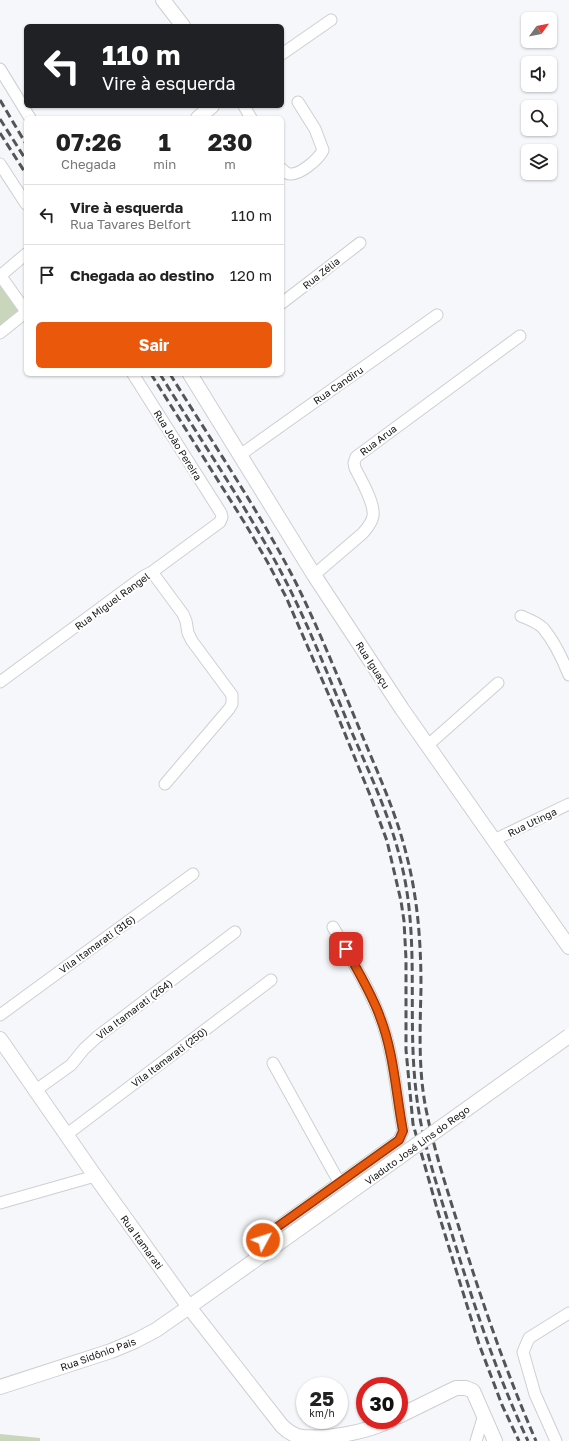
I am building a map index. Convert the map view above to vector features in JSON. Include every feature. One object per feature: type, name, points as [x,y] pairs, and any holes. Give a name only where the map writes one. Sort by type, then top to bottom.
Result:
[{"type":"main road","points":[[163,0],[181,24]]},
{"type":"main road","points":[[200,116],[210,108]]},
{"type":"main road","name":"Rua Iguaçu","points":[[191,376],[314,575],[427,746],[569,947]]},
{"type":"main road","name":"Viaduto José Lins do Rego","points":[[190,1307],[569,1036]]},
{"type":"main road","name":"Rua Itamarati","points":[[0,1039],[95,1176],[190,1307],[282,1426],[295,1438]]},
{"type":"main road","name":"Rua Sidônio Pais","points":[[0,1387],[111,1351],[135,1341],[156,1330],[190,1307]]},
{"type":"main road","points":[[408,1412],[456,1388],[461,1387],[469,1389],[484,1415],[495,1441]]},
{"type":"main road","points":[[295,1438],[332,1437],[369,1429]]},
{"type":"street","points":[[284,53],[331,20]]},
{"type":"street","points":[[0,69],[29,116]]},
{"type":"street","points":[[284,170],[290,174],[301,172],[317,159],[323,150],[315,129],[298,102]]},
{"type":"street","points":[[0,164],[24,201]]},
{"type":"street","name":"Rua Zélia","points":[[284,301],[360,243]]},
{"type":"street","points":[[24,256],[0,275],[24,309]]},
{"type":"street","points":[[0,333],[24,314]]},
{"type":"street","name":"Rua Candiru","points":[[240,455],[436,315]]},
{"type":"street","name":"Rua Arua","points":[[314,575],[363,533],[370,525],[373,517],[372,504],[355,468],[354,463],[356,457],[520,336]]},
{"type":"street","name":"Rua João Pereira","points":[[134,376],[222,517]]},
{"type":"street","name":"Rua Miguel Rangel","points":[[0,682],[220,522],[222,517]]},
{"type":"street","points":[[152,572],[183,614],[186,620],[188,633],[192,641],[228,689],[233,699],[229,709],[165,784]]},
{"type":"street","points":[[521,616],[535,622],[542,628],[564,663],[569,675]]},
{"type":"street","points":[[427,746],[498,683]]},
{"type":"street","name":"Rua Utinga","points":[[494,840],[569,804]]},
{"type":"street","name":"Vila Itamarati (316)","points":[[0,1015],[194,874]]},
{"type":"street","points":[[269,1251],[261,1244],[264,1237],[399,1140],[403,1131],[392,1062],[385,1031],[374,1001],[333,927]]},
{"type":"street","name":"Vila Itamarati (264)","points":[[36,1090],[71,1065],[84,1049],[97,1037],[235,932]]},
{"type":"street","name":"Vila Itamarati (250)","points":[[66,1135],[271,980]]},
{"type":"street","points":[[273,1063],[339,1182]]},
{"type":"street","points":[[0,1203],[95,1176]]},
{"type":"street","points":[[556,1441],[534,1394],[523,1352],[528,1338],[569,1313]]},
{"type":"street","points":[[476,1441],[484,1415]]},
{"type":"green space","points":[[0,283],[18,307],[18,313],[0,328]]},
{"type":"green space","points":[[0,1434],[40,1438],[40,1441],[0,1441]]},
{"type":"railway","points":[[0,100],[24,141]]},
{"type":"railway","points":[[0,119],[24,157]]},
{"type":"railway","points":[[0,133],[24,171]]},
{"type":"railway","points":[[152,376],[246,525],[286,597],[334,707],[387,841],[401,901],[404,921],[406,959],[406,1050],[413,1124],[438,1212],[479,1344],[502,1405],[519,1441]]},
{"type":"railway","points":[[161,376],[252,520],[290,589],[317,648],[391,828],[401,862],[407,891],[410,919],[414,1062],[418,1109],[422,1127],[435,1179],[459,1258],[495,1363],[528,1441]]},
{"type":"railway","points":[[171,376],[266,528],[295,581],[327,651],[385,789],[397,823],[411,873],[418,922],[421,972],[421,1067],[424,1099],[430,1129],[468,1258],[505,1363],[536,1441]]},
{"type":"route","points":[[263,1240],[266,1235],[402,1137],[403,1131],[392,1062],[385,1031],[374,1001],[346,949]]}]
